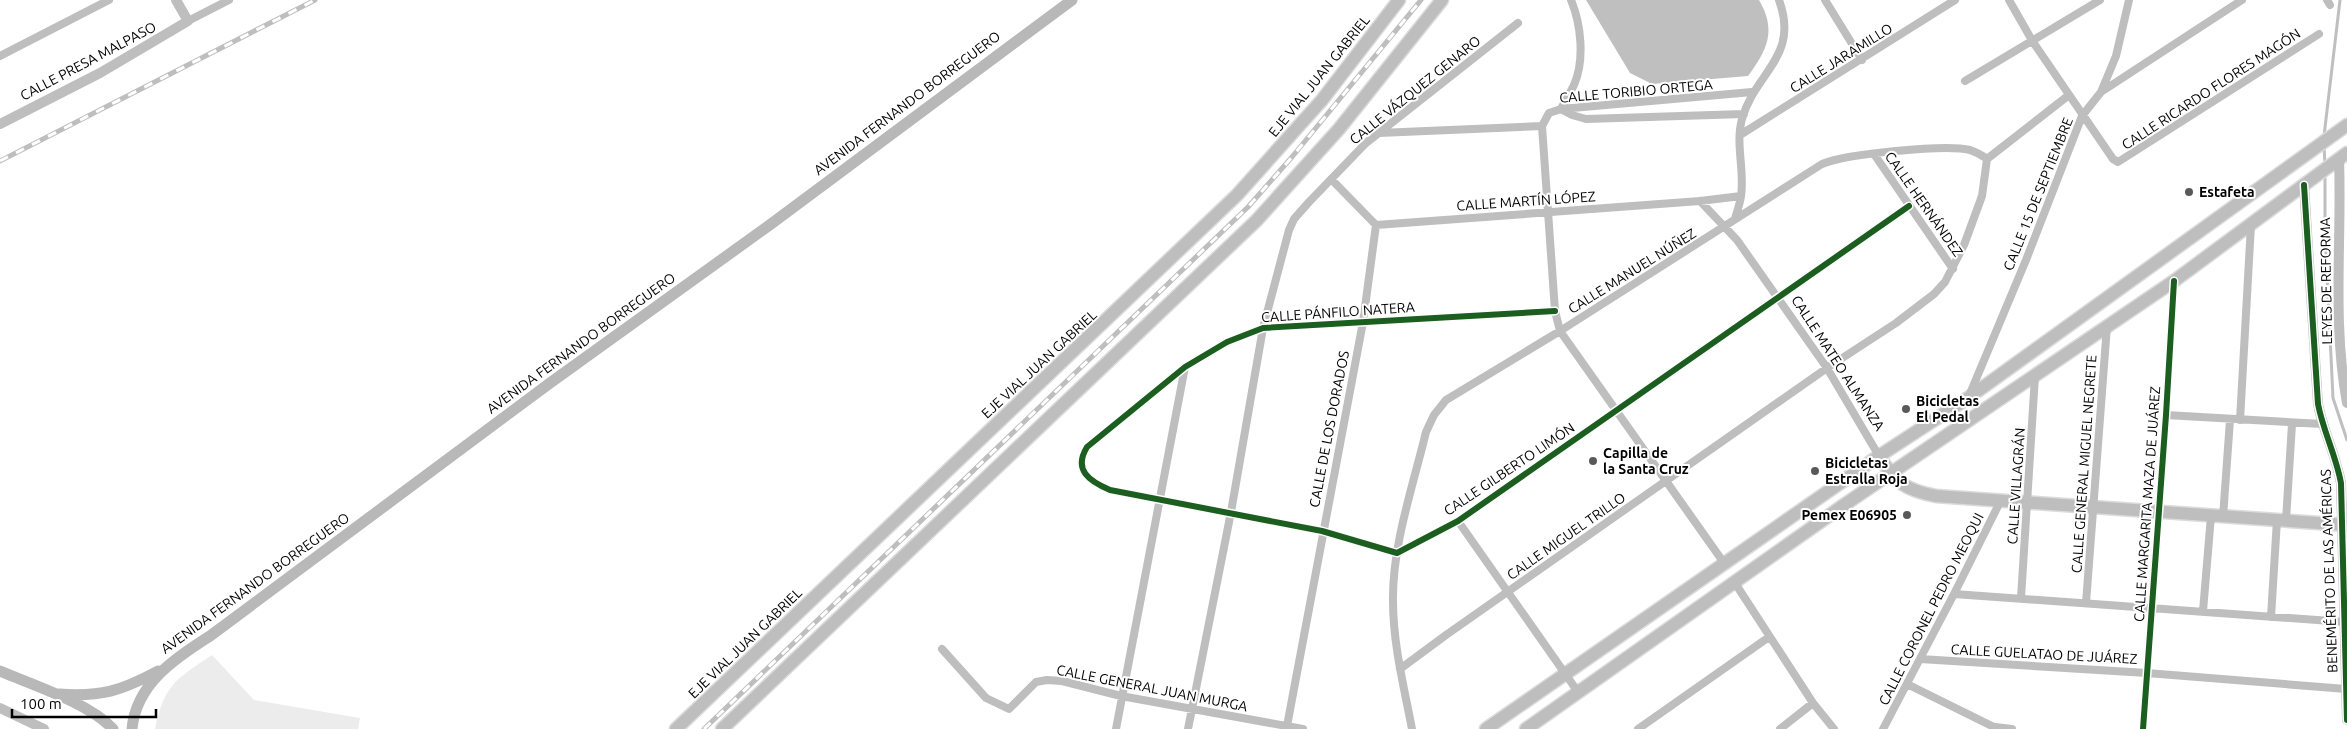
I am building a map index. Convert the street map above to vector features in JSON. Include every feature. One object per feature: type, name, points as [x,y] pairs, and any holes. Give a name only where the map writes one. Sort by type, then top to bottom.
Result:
[{"type":"main road","name":"AVENIDA FERNANDO BORREGUERO","points":[[132,729],[138,707],[149,686],[172,661],[210,636],[550,383],[771,224],[1072,0]]},
{"type":"main road","name":"EJE VIAL JUAN GABRIEL","points":[[676,729],[1237,196],[1322,100],[1399,0]]},
{"type":"main road","points":[[722,729],[1257,220],[1339,129],[1442,0]]},
{"type":"main road","points":[[1486,729],[1879,456],[1968,398],[2347,125]]},
{"type":"main road","points":[[1526,729],[1890,474],[2174,281],[2341,157]]},
{"type":"main road","name":"CALLE MATEO ALMANZA","points":[[1879,456],[1890,474]]},
{"type":"main road","points":[[1890,474],[1909,489],[1924,494],[2344,524]]},
{"type":"main road","points":[[53,693],[82,695],[122,689],[140,682],[172,661]]},
{"type":"main road","points":[[0,671],[53,693],[96,715],[113,729]]},
{"type":"street","points":[[0,56],[109,0]]},
{"type":"street","points":[[176,0],[188,21],[206,10],[230,0]]},
{"type":"street","points":[[1571,0],[1577,15],[1579,67],[1574,84],[1561,109],[1572,115],[1586,118],[1744,114]]},
{"type":"street","points":[[1735,218],[1741,196],[1740,135],[1744,114],[1752,92],[1767,75],[1780,53],[1784,28],[1779,0]]},
{"type":"street","points":[[1825,0],[1862,60]]},
{"type":"street","name":"CALLE JARAMILLO","points":[[1740,135],[1955,0]]},
{"type":"street","points":[[2009,0],[2082,116]]},
{"type":"street","points":[[1965,82],[2034,42],[2100,0]]},
{"type":"street","name":"CALLE 15 DE SEPTIEMBRE","points":[[1968,398],[2026,260],[2082,116],[2101,92],[2116,56],[2129,0]]},
{"type":"street","points":[[2101,92],[2242,0]]},
{"type":"street","name":"CALLE PRESA MALPASO","points":[[0,124],[100,73],[188,21]]},
{"type":"street","name":"CALLE VÁZQUEZ GENARO","points":[[1188,729],[1232,512],[1263,328],[1289,230],[1294,219],[1354,155],[1379,133],[1518,24]]},
{"type":"street","name":"CALLE RICARDO FLORES MAGÓN","points":[[2082,116],[2116,162],[2123,161],[2319,34]]},
{"type":"street","name":"CALLE TORIBIO ORTEGA","points":[[1542,126],[1549,114],[1561,109],[1752,92]]},
{"type":"street","points":[[1987,158],[2069,94]]},
{"type":"street","points":[[1379,133],[1542,126],[1555,310],[1560,331],[1724,563]]},
{"type":"street","name":"CALLE MANUEL NÚÑEZ","points":[[1412,729],[1400,669],[1393,602],[1397,553],[1426,432],[1434,415],[1446,400],[1560,331],[1822,164],[1835,159],[1874,154],[1953,148],[1968,150],[1987,158]]},
{"type":"street","name":"CALLE HERNÁNDEZ","points":[[1874,154],[1953,269]]},
{"type":"street","name":"LEYES DE REFORMA","points":[[2341,157],[2339,304],[2341,357],[2347,403]]},
{"type":"street","name":"CALLE MIGUEL TRILLO","points":[[1400,669],[1826,368],[1916,309],[1940,288],[1953,269],[1978,210],[1987,158]]},
{"type":"street","points":[[1331,179],[1376,225]]},
{"type":"street","name":"BENEMÉRITO DE LAS AMÉRICAS","points":[[2304,185],[2318,404],[2322,424],[2337,462],[2341,483],[2344,524],[2347,720]]},
{"type":"street","name":"CALLE MARTÍN LÓPEZ","points":[[1376,225],[1700,201],[1741,196]]},
{"type":"street","name":"CALLE MATEO ALMANZA","points":[[1700,201],[1725,226],[1777,297],[1826,368],[1879,456]]},
{"type":"street","name":"CALLE GILBERTO LIMÓN","points":[[1397,553],[1458,521],[1909,206]]},
{"type":"street","name":"CALLE DE LOS DORADOS","points":[[1287,726],[1322,531],[1363,322],[1376,225]]},
{"type":"street","points":[[2240,420],[2251,225]]},
{"type":"street","name":"CALLE MARGARITA MAZA DE JUÁREZ","points":[[2144,729],[2174,281]]},
{"type":"street","name":"CALLE PÁNFILO NATERA","points":[[1160,500],[1110,490],[1098,485],[1082,470],[1080,462],[1087,447],[1185,367],[1227,342],[1263,328],[1555,310]]},
{"type":"street","name":"CALLE GENERAL MIGUEL NEGRETE","points":[[2086,603],[2107,326]]},
{"type":"street","points":[[1116,729],[1185,367]]},
{"type":"street","name":"CALLE VILLAGRÁN","points":[[2021,598],[2035,376]]},
{"type":"street","points":[[2166,415],[2292,424],[2322,424]]},
{"type":"street","points":[[2203,611],[2230,420]]},
{"type":"street","points":[[2271,617],[2292,424]]},
{"type":"street","points":[[1160,500],[1232,512],[1322,531],[1397,553]]},
{"type":"street","name":"CALLE CORONEL PEDRO MEOQUI","points":[[1883,729],[2001,500]]},
{"type":"street","points":[[1458,521],[1578,692]]},
{"type":"street","points":[[1735,583],[1769,637],[1834,729]]},
{"type":"street","points":[[1954,594],[2345,622]]},
{"type":"street","points":[[1638,729],[1769,637]]},
{"type":"street","name":"CALLE GENERAL JUAN MURGA","points":[[942,649],[986,698],[1009,709],[1036,682],[1047,680],[1062,681],[1122,696],[1303,729]]},
{"type":"street","name":"CALLE GUELATAO DE JUÁREZ","points":[[1920,659],[2147,673],[2346,689]]},
{"type":"street","points":[[1907,684],[1997,728],[2012,729]]},
{"type":"street","points":[[1780,729],[1814,703]]},
{"type":"street","points":[[0,708],[31,726],[44,729]]},
{"type":"shaded area","points":[[1586,0],[1759,0],[1768,21],[1765,49],[1748,76],[1652,84],[1630,73]]},
{"type":"shaded area","points":[[212,655],[254,700],[360,718],[358,729],[155,729],[163,702],[173,684]]},
{"type":"waterway","points":[[2324,136],[2340,0]]},
{"type":"waterway","points":[[2324,145],[2325,166]]},
{"type":"waterway","points":[[2325,175],[2325,232],[2333,398],[2347,440]]},
{"type":"railway","points":[[0,161],[315,0]]},
{"type":"railway","points":[[704,729],[1248,207],[1292,157],[1421,0]]},
{"type":"cycle path","points":[[2304,185],[2318,404],[2341,483],[2347,720]]},
{"type":"cycle path","points":[[1555,311],[1263,328],[1227,342],[1185,367],[1087,447],[1082,462],[1085,474],[1096,483],[1110,490],[1322,531],[1397,553],[1458,521],[1909,206]]},
{"type":"cycle path","points":[[2143,729],[2174,281]]},
{"type":"place","name":"Estafeta","points":[[2189,192]]},
{"type":"place","name":"Bicicletas El Pedal","points":[[1906,409]]},
{"type":"place","name":"Capilla de la Santa Cruz","points":[[1593,461]]},
{"type":"place","name":"Bicicletas Estralla Roja","points":[[1815,471]]},
{"type":"place","name":"Pemex E06905","points":[[1907,515]]}]
